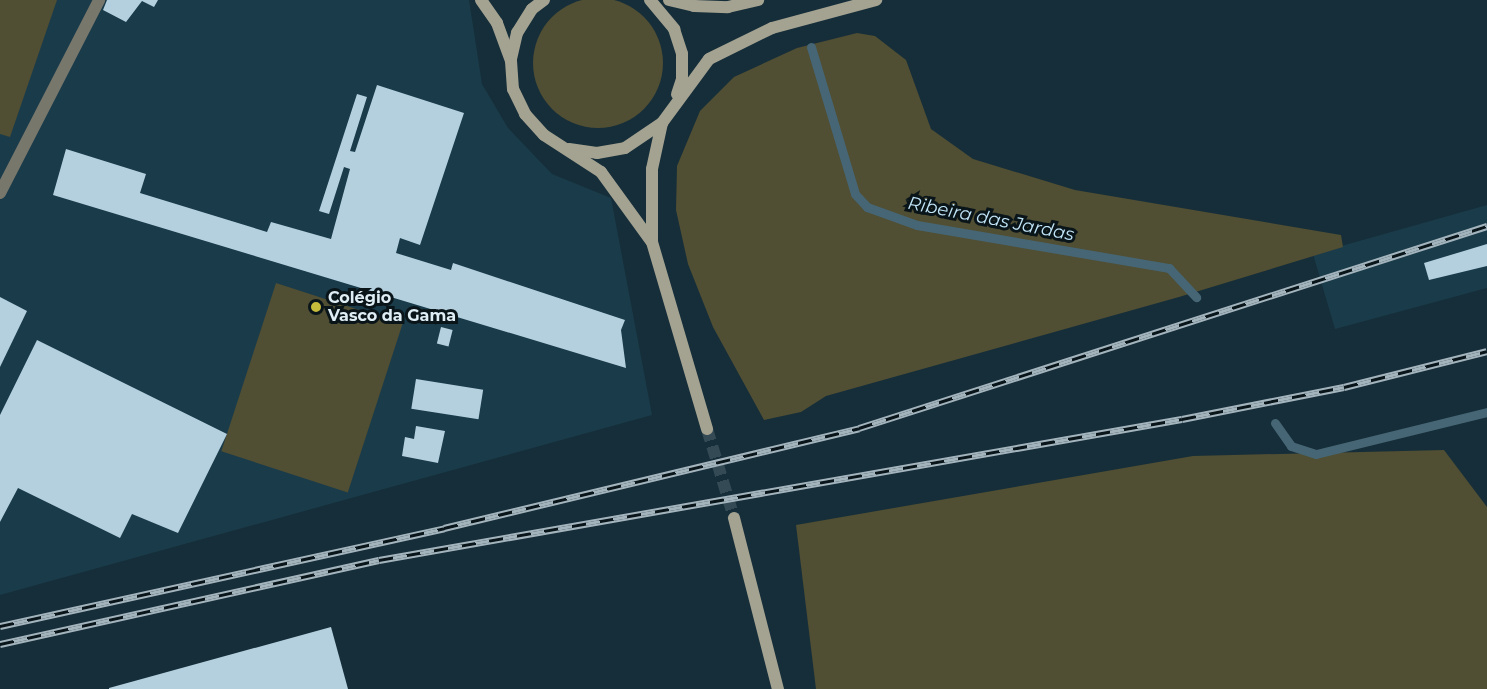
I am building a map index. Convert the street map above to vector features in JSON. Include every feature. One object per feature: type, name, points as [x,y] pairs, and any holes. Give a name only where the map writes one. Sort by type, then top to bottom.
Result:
[{"type":"main road","points":[[481,0],[497,23],[511,61],[513,89],[525,114],[544,135],[569,149],[616,189],[651,242],[707,429]]},
{"type":"main road","points":[[511,61],[517,33],[532,9],[544,0]]},
{"type":"main road","points":[[650,0],[674,29],[682,54],[682,79],[674,104]]},
{"type":"main road","points":[[669,0],[694,6],[728,7],[758,0]]},
{"type":"main road","points":[[651,242],[652,169],[662,123],[709,59],[741,41],[772,28],[876,0]]},
{"type":"main road","points":[[569,149],[597,153],[625,148],[662,123]]},
{"type":"main road","points":[[734,518],[778,689]]},
{"type":"lane","points":[[0,194],[99,0]]},
{"type":"shaded area","points":[[598,-2],[623,3],[644,17],[658,38],[663,63],[658,88],[644,109],[623,123],[598,128],[573,123],[552,109],[538,88],[533,63],[538,38],[552,17],[573,3]]},
{"type":"shaded area","name":"Colégio Vasco da Gama","points":[[0,0],[469,0],[482,84],[508,128],[552,174],[611,198],[652,415],[0,595]]},
{"type":"shaded area","points":[[0,0],[57,0],[10,137],[0,134]]},
{"type":"shaded area","points":[[857,33],[875,36],[906,60],[931,129],[973,159],[1075,190],[1341,235],[1343,247],[1179,297],[826,396],[801,412],[764,420],[713,327],[688,264],[676,210],[677,166],[700,111],[734,77],[797,48]]},
{"type":"shaded area","points":[[1487,205],[1487,288],[1335,329],[1313,254]]},
{"type":"shaded area","points":[[276,283],[402,324],[348,492],[221,451]]},
{"type":"shaded area","points":[[1444,450],[1487,507],[1487,689],[816,689],[796,525],[1193,456]]},
{"type":"building","points":[[107,0],[158,0],[154,7],[142,1],[126,22],[103,10]]},
{"type":"building","points":[[377,85],[464,113],[420,245],[400,238],[396,253],[451,270],[453,263],[625,320],[621,330],[626,368],[53,195],[66,149],[146,174],[140,193],[267,232],[271,222],[331,239],[350,169],[344,167],[329,214],[319,211],[357,94],[367,97],[350,151],[355,152]]},
{"type":"building","points":[[1487,244],[1487,266],[1429,280],[1424,263]]},
{"type":"building","points":[[0,297],[27,311],[0,367]]},
{"type":"building","points":[[441,327],[453,330],[449,346],[437,343]]},
{"type":"building","points":[[37,340],[227,434],[178,533],[132,514],[120,538],[18,488],[0,522],[0,415]]},
{"type":"building","points":[[416,379],[483,390],[478,419],[411,409]]},
{"type":"building","points":[[416,426],[445,431],[438,463],[402,456],[405,437],[414,439]]},
{"type":"building","points":[[331,627],[348,689],[109,689],[109,688]]},
{"type":"waterway","name":"Ribeira das Jardas","points":[[811,47],[855,194],[867,207],[917,225],[1169,268],[1196,297]]},
{"type":"waterway","name":"Ribeira das Jardas","points":[[1275,423],[1291,446],[1316,454],[1487,412]]},
{"type":"tunnel","points":[[707,429],[734,518]]},
{"type":"railway","points":[[0,626],[444,528],[859,428],[1487,226]]},
{"type":"railway","points":[[0,644],[379,560],[1182,419],[1344,387],[1487,351]]},
{"type":"place","name":"Colégio Vasco da Gama","points":[[316,307]]}]
